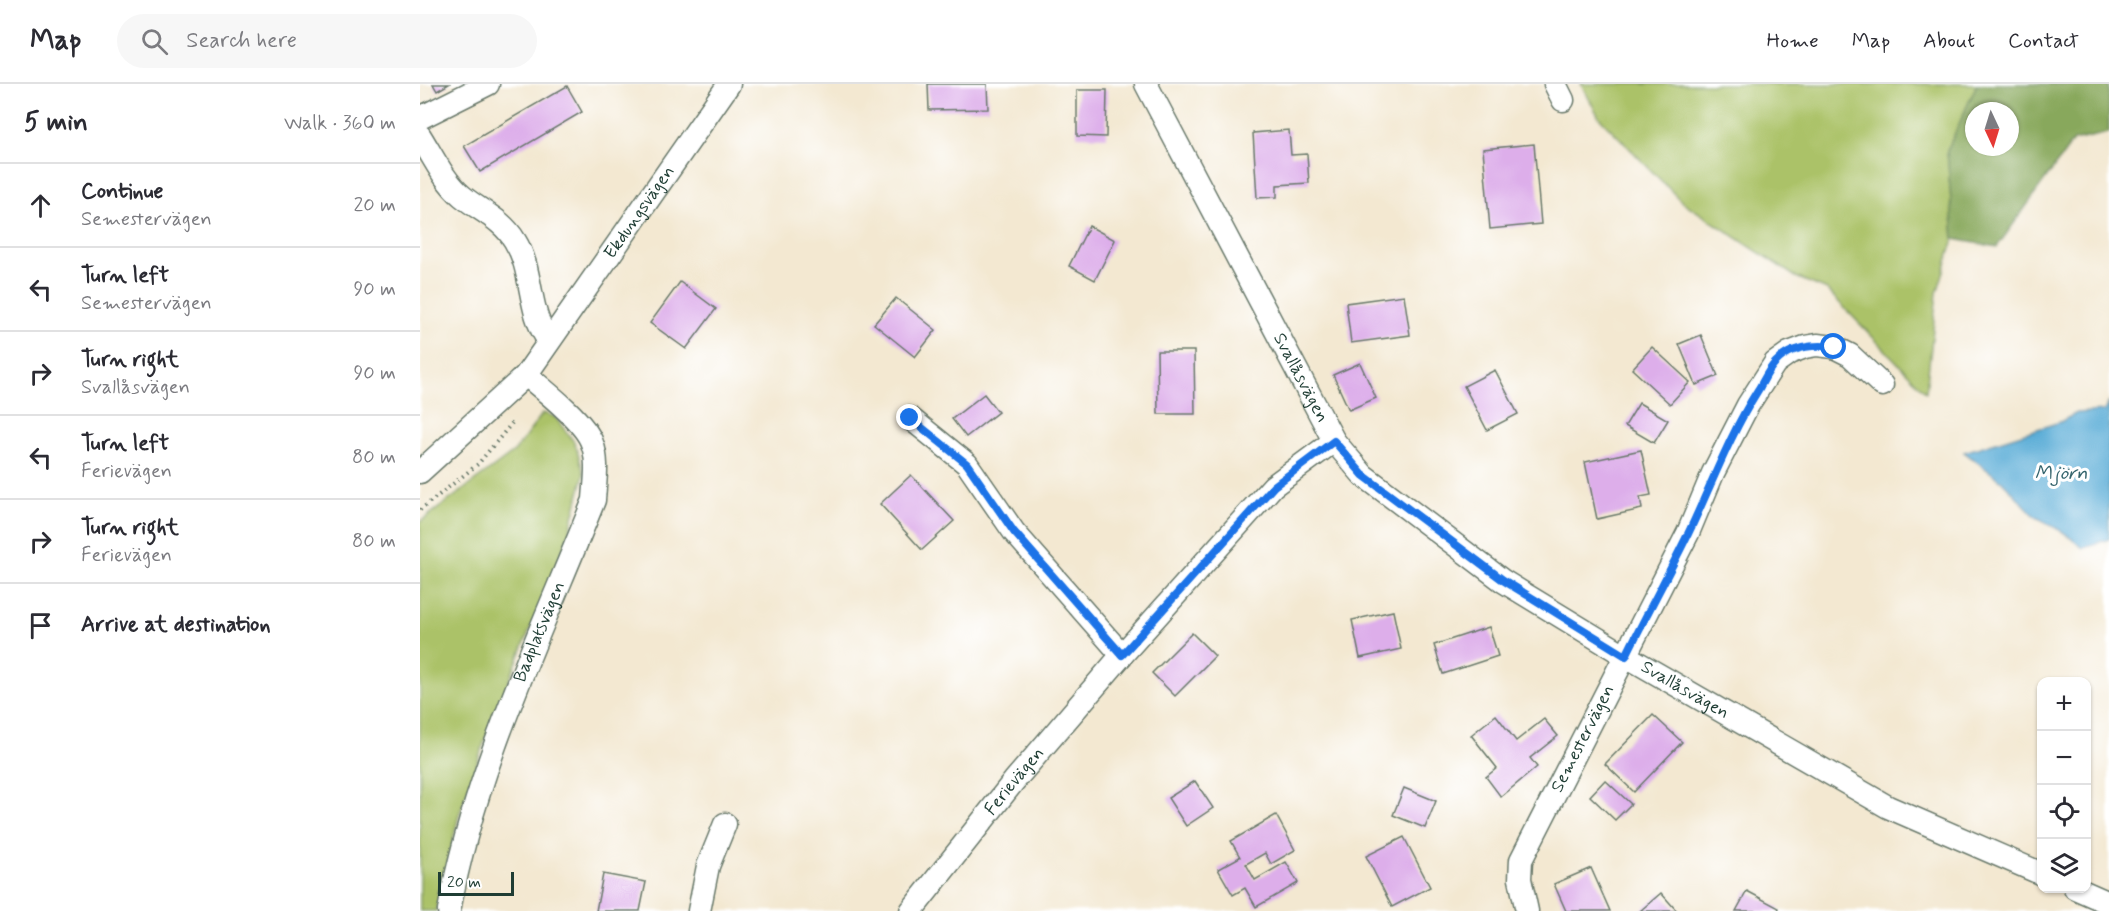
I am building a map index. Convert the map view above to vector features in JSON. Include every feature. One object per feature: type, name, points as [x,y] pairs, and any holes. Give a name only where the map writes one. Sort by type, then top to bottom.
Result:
[{"type":"street","points":[[420,118],[488,84]]},
{"type":"street","name":"Ekdungsvägen","points":[[420,472],[526,375],[729,84]]},
{"type":"street","name":"Svallåsvägen","points":[[1146,84],[1334,441],[1363,475],[1503,580],[1626,656],[1888,807],[2037,872]]},
{"type":"street","points":[[420,136],[452,186],[463,197],[491,214],[516,241],[538,319],[549,341]]},
{"type":"street","name":"Semestervägen","points":[[1527,911],[1520,879],[1521,860],[1688,533],[1718,463],[1748,405],[1775,363],[1789,353],[1805,347],[1816,345],[1834,347],[1850,355],[1882,385]]},
{"type":"street","name":"Badplatsvägen","points":[[449,911],[457,866],[492,748],[594,500],[596,467],[592,442],[578,423],[526,375]]},
{"type":"street","points":[[910,418],[967,464],[1014,532],[1122,655]]},
{"type":"street","name":"Ferievägen","points":[[911,911],[1014,781],[1122,655],[1274,486],[1334,441]]},
{"type":"street","points":[[699,911],[708,866],[724,824]]},
{"type":"street","points":[[2086,893],[2109,903]]},
{"type":"green space","points":[[1581,84],[1977,84],[1969,102],[1965,102],[1965,111],[1947,151],[1954,239],[1937,293],[1926,392],[1827,290],[1796,277],[1681,201],[1599,117]]},
{"type":"green space","points":[[1977,84],[2109,84],[2109,133],[2073,141],[1997,247],[1954,239],[1947,151],[1965,111],[1965,156],[2019,156],[2019,102],[1969,102]]},
{"type":"green space","points":[[543,413],[555,417],[575,443],[584,474],[569,534],[486,737],[459,815],[436,911],[420,911],[420,522],[515,451]]},
{"type":"water","name":"Mjörn","points":[[2109,401],[2109,539],[2083,548],[2063,532],[2036,517],[2002,481],[1964,452],[2060,422],[2077,413],[2104,411]]},
{"type":"building","points":[[433,84],[449,84],[437,91]]},
{"type":"building","points":[[928,84],[987,84],[988,109],[929,110]]},
{"type":"building","points":[[567,86],[582,112],[480,172],[464,146]]},
{"type":"building","points":[[1077,90],[1107,90],[1106,137],[1077,136]]},
{"type":"building","points":[[1289,130],[1291,155],[1307,154],[1309,183],[1277,185],[1277,197],[1257,198],[1253,133]]},
{"type":"building","points":[[1534,144],[1541,224],[1490,229],[1483,149]]},
{"type":"building","points":[[1089,226],[1115,240],[1095,280],[1069,266]]},
{"type":"building","points":[[680,282],[716,309],[686,349],[650,323]]},
{"type":"building","points":[[1404,295],[1410,335],[1351,343],[1346,303]]},
{"type":"building","points":[[896,298],[936,330],[915,357],[874,324]]},
{"type":"building","points":[[1701,335],[1718,376],[1696,385],[1679,344]]},
{"type":"building","points":[[1652,347],[1690,382],[1670,404],[1632,369]]},
{"type":"building","points":[[1157,351],[1194,351],[1195,414],[1158,414]]},
{"type":"building","points":[[1360,363],[1376,398],[1349,410],[1333,375]]},
{"type":"building","points":[[1495,370],[1518,414],[1487,430],[1464,386]]},
{"type":"building","points":[[984,394],[998,412],[966,437],[952,419]]},
{"type":"building","points":[[1639,403],[1668,420],[1654,443],[1625,426]]},
{"type":"building","points":[[1641,450],[1651,495],[1640,497],[1642,509],[1597,519],[1585,462]]},
{"type":"building","points":[[911,475],[954,521],[922,550],[880,504]]},
{"type":"building","points":[[1393,611],[1401,649],[1360,658],[1352,620]]},
{"type":"building","points":[[1489,627],[1498,656],[1443,674],[1434,645]]},
{"type":"building","points":[[1192,633],[1215,656],[1175,696],[1152,673]]},
{"type":"building","points":[[1496,715],[1516,741],[1544,719],[1558,736],[1530,758],[1537,767],[1501,797],[1486,777],[1497,768],[1471,735]]},
{"type":"building","points":[[1653,715],[1682,742],[1634,792],[1605,764]]},
{"type":"building","points":[[1605,780],[1631,804],[1615,820],[1590,796]]},
{"type":"building","points":[[1195,781],[1213,808],[1186,826],[1168,798]]},
{"type":"building","points":[[1404,788],[1436,801],[1425,828],[1393,815]]},
{"type":"building","points":[[1276,815],[1295,850],[1271,864],[1265,853],[1246,864],[1255,880],[1286,862],[1298,883],[1256,907],[1245,888],[1233,895],[1218,869],[1240,857],[1231,841]]},
{"type":"building","points":[[1404,837],[1430,887],[1392,907],[1366,856]]},
{"type":"building","points":[[1591,868],[1610,911],[1566,911],[1554,884]]},
{"type":"building","points":[[603,874],[646,882],[640,911],[596,911]]},
{"type":"building","points":[[1747,891],[1779,908],[1778,911],[1736,911]]},
{"type":"building","points":[[1661,893],[1677,911],[1640,911]]},
{"type":"route","points":[[910,418],[967,464],[1014,532],[1122,655],[1274,486],[1334,441],[1363,475],[1503,580],[1626,656],[1688,533],[1713,473],[1748,405],[1775,363],[1789,353],[1805,347],[1816,345],[1834,347]]}]
